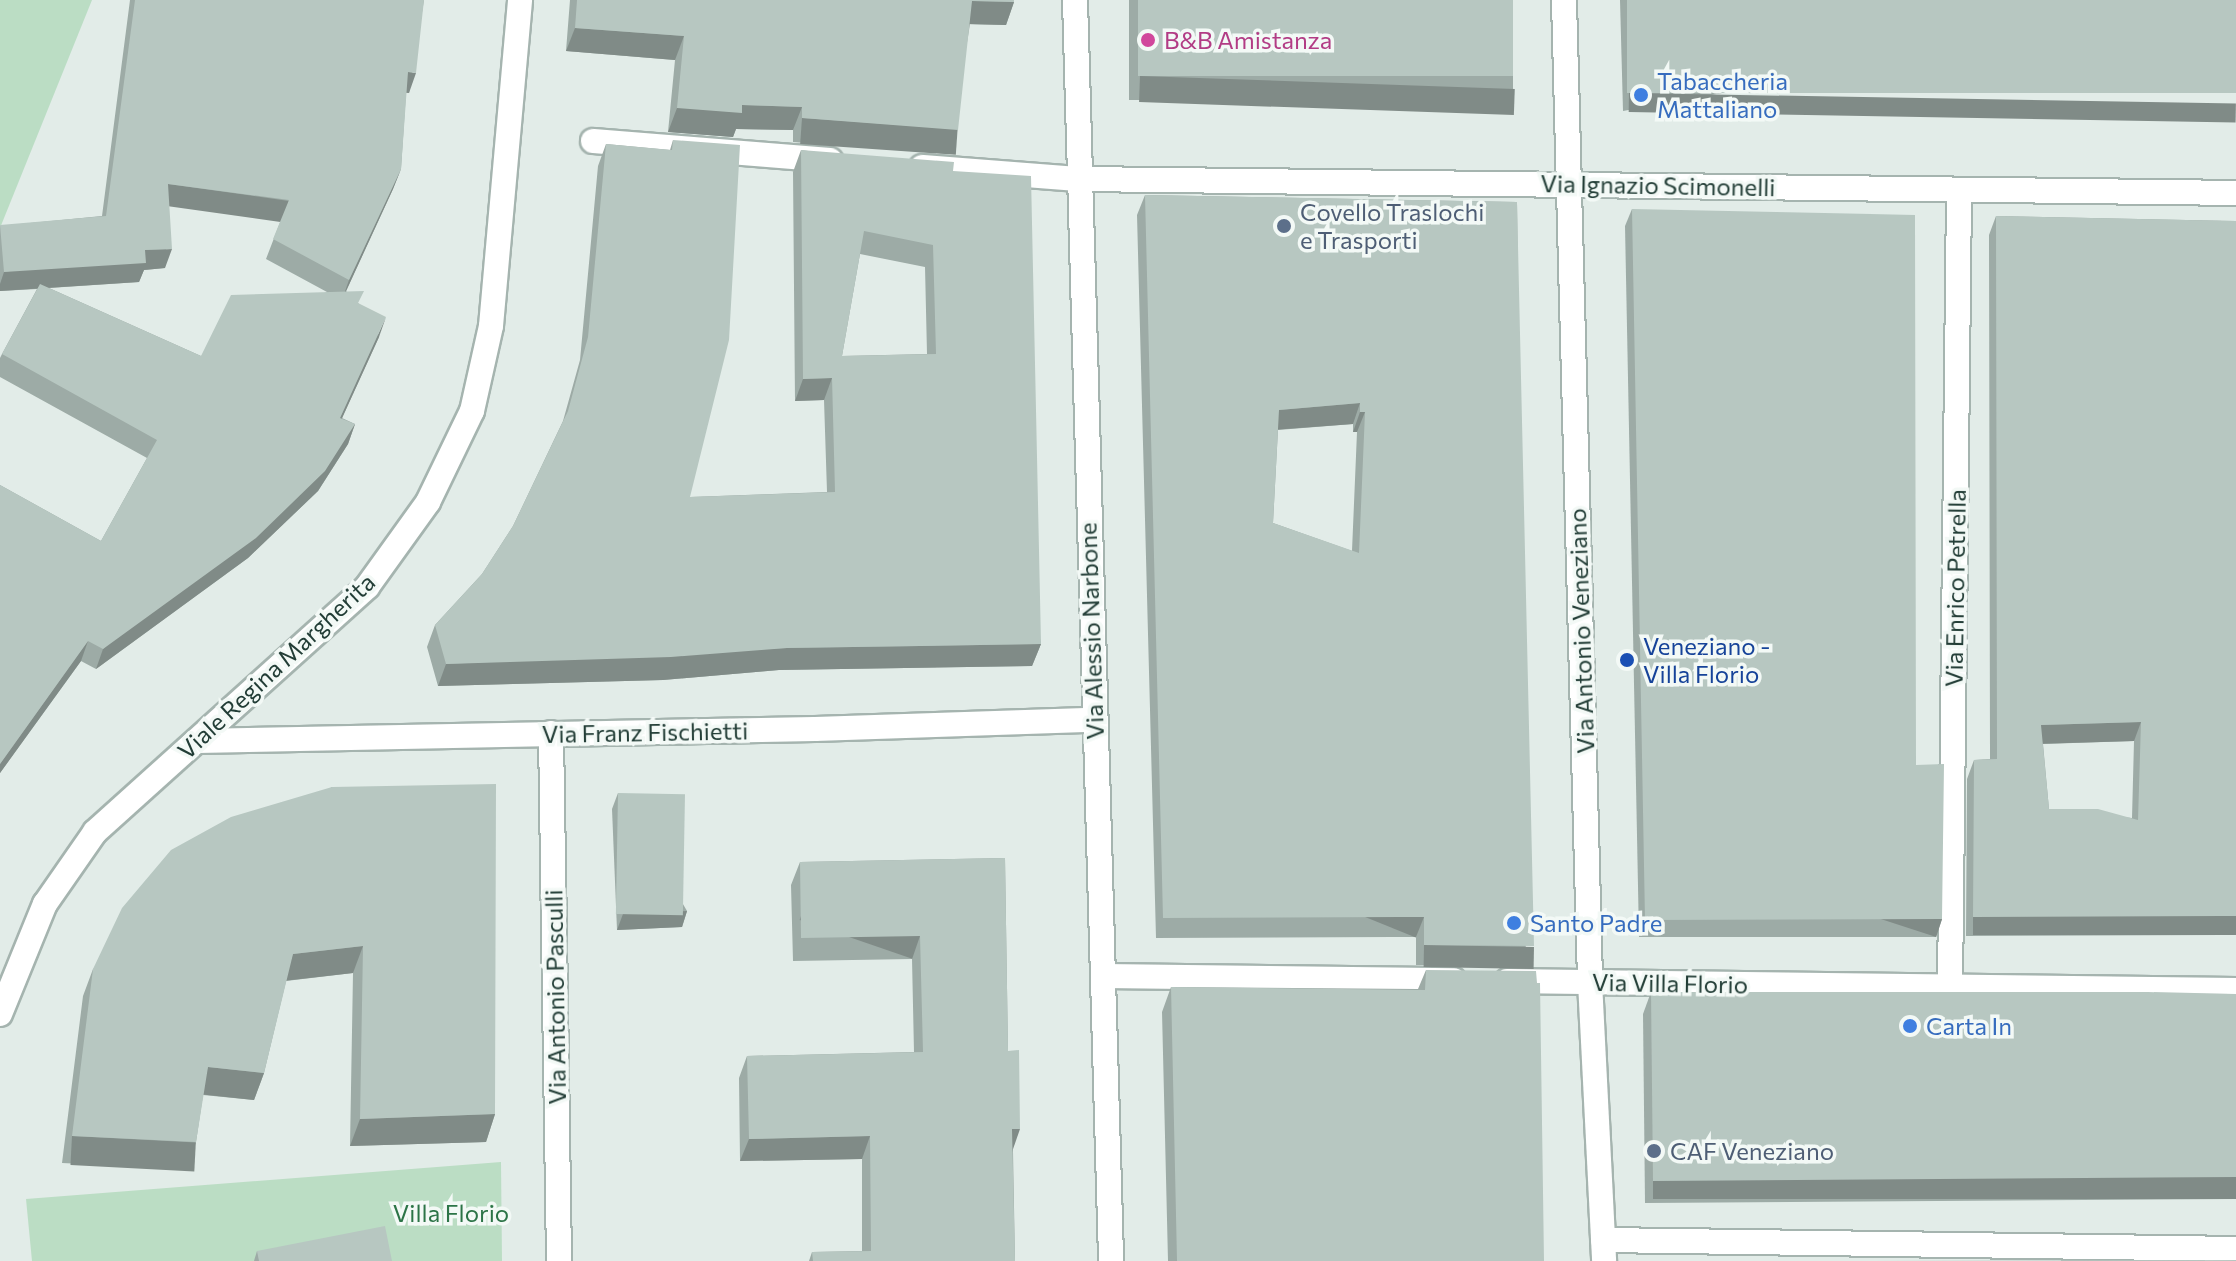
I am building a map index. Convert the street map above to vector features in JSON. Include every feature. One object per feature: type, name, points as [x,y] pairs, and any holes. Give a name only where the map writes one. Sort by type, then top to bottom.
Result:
[{"type":"street","name":"Viale Regina Margherita","points":[[0,1014],[45,904],[95,832],[367,587],[428,502],[472,411],[491,326],[520,0]]},
{"type":"street","name":"Via Alessio Narbone","points":[[1075,0],[1093,720],[1104,976],[1111,1261]]},
{"type":"street","name":"Via Antonio Veneziano","points":[[1564,0],[1590,982],[1604,1250]]},
{"type":"street","points":[[593,141],[860,162]]},
{"type":"street","name":"Via Ignazio Scimonelli","points":[[891,164],[1079,179],[2236,193]]},
{"type":"street","name":"Via Enrico Petrella","points":[[1950,987],[1959,190]]},
{"type":"street","name":"Via Franz Fischietti","points":[[197,741],[425,739],[551,733],[1093,720]]},
{"type":"street","name":"Via Antonio Pasculli","points":[[551,733],[559,1261]]},
{"type":"street","name":"Via Villa Florio","points":[[1104,976],[2236,990]]},
{"type":"street","points":[[1604,1250],[2236,1249]]},
{"type":"green space","points":[[0,0],[92,0],[0,228]]},
{"type":"green space","name":"Villa Florio","points":[[501,1162],[502,1261],[32,1261],[26,1199]]},
{"type":"building","points":[[135,0],[424,0],[416,73],[408,72],[401,169],[349,280],[273,239],[289,200],[168,184],[172,249],[145,250],[146,263],[4,272],[0,225],[106,216]]},
{"type":"building","points":[[577,0],[1014,0],[1014,2],[972,1],[958,130],[802,118],[802,107],[742,105],[742,113],[677,108],[684,36],[575,28]]},
{"type":"building","points":[[1138,0],[1513,0],[1513,76],[1138,76]]},
{"type":"building","points":[[1627,0],[2236,0],[2236,93],[1627,93]]},
{"type":"building","points":[[673,140],[740,145],[729,340],[690,497],[835,492],[832,378],[803,379],[801,150],[954,162],[953,171],[1031,176],[1041,644],[787,648],[671,657],[446,664],[435,625],[482,574],[513,526],[568,411],[588,337],[606,144],[672,150]],"holes":[[[864,231],[933,245],[936,354],[842,356]]]},
{"type":"building","points":[[1145,195],[1517,202],[1534,946],[1424,945],[1424,917],[1163,918]],"holes":[[[1360,403],[1360,412],[1365,412],[1359,553],[1273,523],[1279,410]]]},
{"type":"building","points":[[1632,209],[1915,215],[1916,765],[1944,764],[1942,919],[1645,920]]},
{"type":"building","points":[[1996,216],[2236,221],[2236,916],[1973,917],[1974,760],[1997,759]],"holes":[[[2141,722],[2138,820],[2098,809],[2049,809],[2041,725]]]},
{"type":"building","points":[[40,284],[201,356],[231,295],[364,291],[358,303],[386,317],[340,418],[355,424],[325,471],[256,538],[103,649],[88,641],[0,764],[0,485],[101,541],[157,440],[2,354]]},
{"type":"building","points":[[496,784],[495,1114],[360,1119],[363,946],[293,954],[264,1073],[208,1067],[196,1142],[72,1136],[93,969],[122,908],[171,850],[231,817],[332,787]]},
{"type":"building","points":[[618,793],[685,794],[683,915],[616,914]]},
{"type":"building","points":[[1005,858],[1008,1051],[1019,1050],[1020,1129],[1012,1129],[1015,1261],[813,1261],[812,1252],[871,1251],[870,1136],[749,1139],[747,1056],[923,1052],[920,936],[801,938],[800,862]]},
{"type":"building","points":[[1426,970],[1536,971],[1537,983],[1540,983],[1544,1261],[1177,1261],[1171,987],[1425,990]]},
{"type":"building","points":[[1651,992],[2236,994],[2236,1177],[1653,1181]]},
{"type":"building","points":[[385,1226],[392,1261],[259,1261],[257,1251]]},
{"type":"building","points":[[2236,1260],[2236,1261],[1875,1261]]},
{"type":"place","name":"B&B Amistanza","points":[[1148,40]]},
{"type":"place","name":"Tabaccheria Mattaliano","points":[[1641,95]]},
{"type":"place","name":"Covello Traslochi e Trasporti","points":[[1284,226]]},
{"type":"place","name":"Veneziano - Villa Florio","points":[[1627,660]]},
{"type":"place","name":"Santo Padre","points":[[1514,923]]},
{"type":"place","name":"Carta In","points":[[1910,1026]]},
{"type":"place","name":"CAF Veneziano","points":[[1654,1151]]}]
